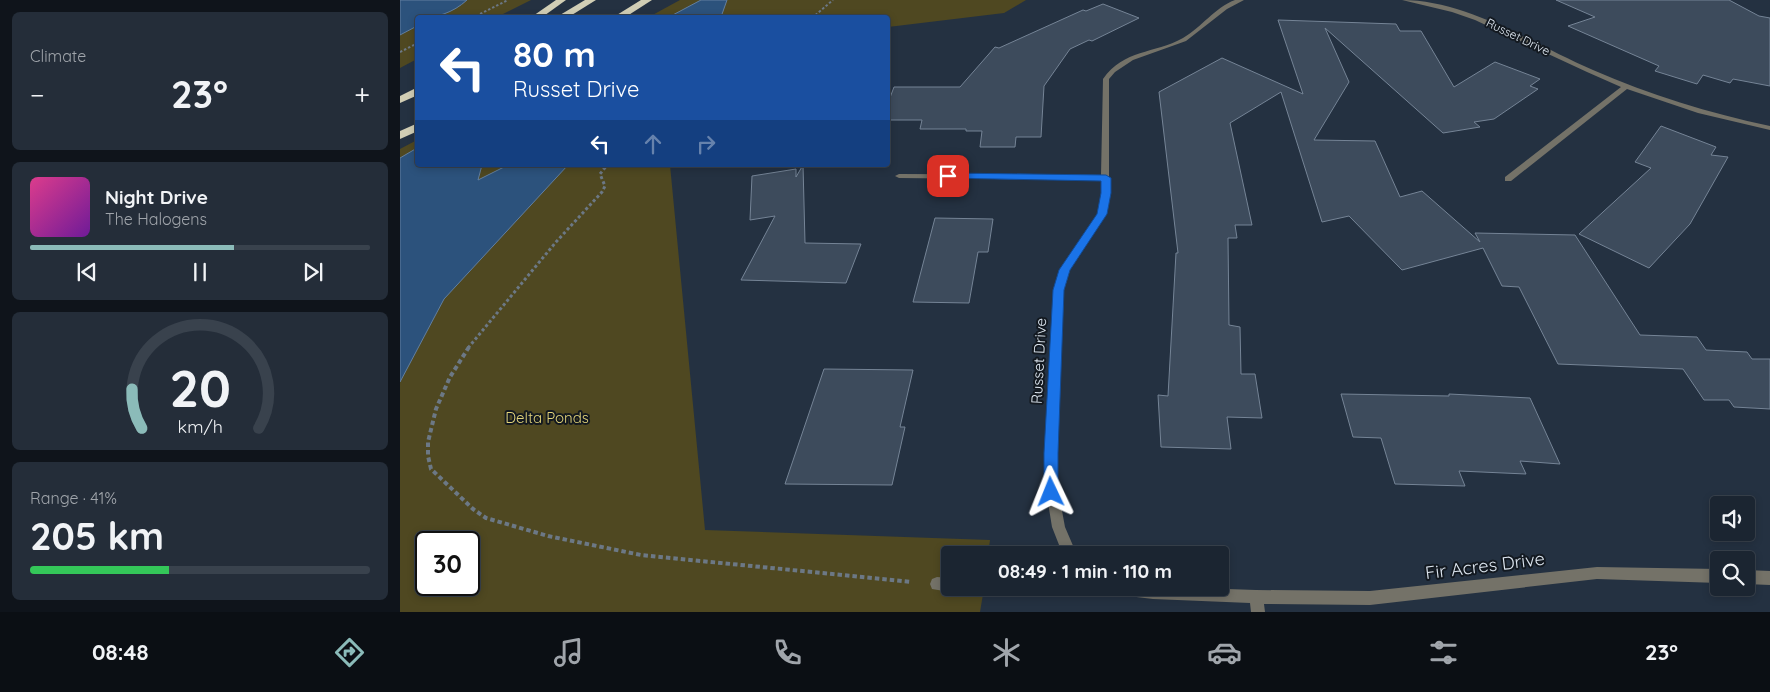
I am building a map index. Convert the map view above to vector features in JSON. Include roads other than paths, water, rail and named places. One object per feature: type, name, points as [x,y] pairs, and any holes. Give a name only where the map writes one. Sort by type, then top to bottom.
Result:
[{"type":"highway","points":[[539,15],[562,0]]},
{"type":"highway","points":[[564,15],[592,0]]},
{"type":"highway","points":[[621,15],[648,0]]},
{"type":"highway","points":[[400,100],[415,92]]},
{"type":"highway","points":[[400,136],[415,128]]},
{"type":"street","name":"Russet Drive","points":[[1065,546],[1053,506],[1050,478],[1059,290],[1065,270],[1102,214],[1106,199],[1105,87],[1110,72],[1116,66],[1184,40],[1200,29],[1218,10],[1241,0]]},
{"type":"street","name":"Russet Drive","points":[[1405,0],[1449,9],[1481,19],[1626,86],[1700,110],[1770,128]]},
{"type":"street","points":[[1508,179],[1626,86]]},
{"type":"street","points":[[899,176],[1106,178]]},
{"type":"street","name":"Fir Acres Drive","points":[[1256,597],[1370,598],[1597,573],[1710,576]]},
{"type":"street","points":[[1755,577],[1770,578]]},
{"type":"street","points":[[1229,596],[1256,597],[1258,612]]},
{"type":"water","points":[[400,0],[467,0],[444,14],[415,15],[415,27],[400,35]]},
{"type":"water","points":[[701,0],[727,0],[722,15],[673,15]]},
{"type":"water","points":[[415,149],[415,167],[481,167],[478,180],[504,167],[566,167],[444,299],[400,382],[400,158]]},
{"type":"park label","name":"Delta Ponds","points":[[547,418]]}]
